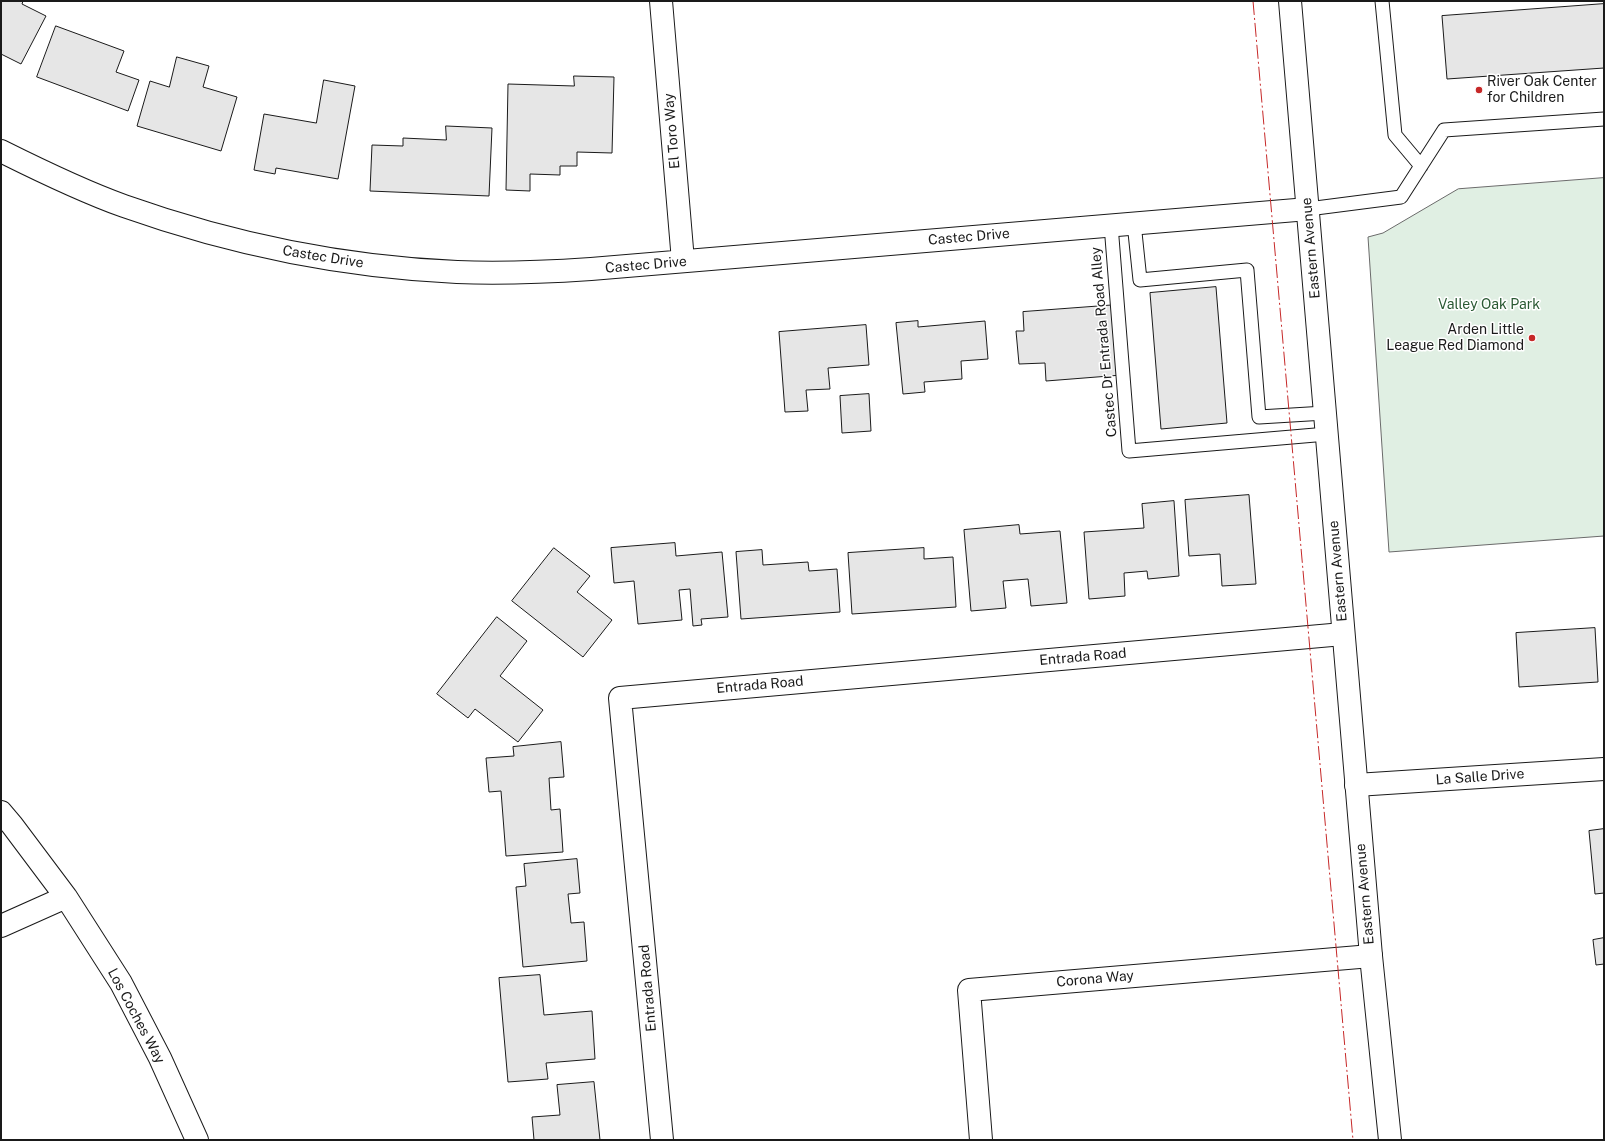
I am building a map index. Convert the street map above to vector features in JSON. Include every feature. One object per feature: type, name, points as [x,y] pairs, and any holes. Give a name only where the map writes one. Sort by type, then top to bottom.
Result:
[{"type":"street","name":"El Toro Way","points":[[661,1],[683,261]]},
{"type":"street","name":"Eastern Avenue","points":[[1290,1],[1371,956],[1390,1140]]},
{"type":"street","name":"Castec Drive","points":[[1,151],[53,177],[123,206],[196,230],[276,250],[381,267],[457,272],[532,272],[591,269],[1308,208]]},
{"type":"street","name":"Entrada Road","points":[[662,1140],[620,698],[1343,634]]},
{"type":"street","name":"La Salle Drive","points":[[1356,785],[1604,769]]},
{"type":"street","name":"Los Coches Way","points":[[1,812],[66,897],[124,990],[160,1058],[197,1140]]},
{"type":"street","points":[[1,926],[66,897]]},
{"type":"street","name":"Corona Way","points":[[981,1140],[969,990],[1371,956]]},
{"type":"lane","points":[[1382,1],[1394,135],[1421,166]]},
{"type":"lane","points":[[1308,208],[1401,197],[1444,130],[1604,119]]},
{"type":"lane","points":[[1134,223],[1140,280],[1247,270],[1259,417],[1326,424]]},
{"type":"lane","name":"Castec Dr Entrada Road Alley","points":[[1111,225],[1129,451],[1326,424]]},
{"type":"green space","name":"Valley Oak Park","points":[[1604,178],[1604,536],[1389,552],[1368,237],[1383,233],[1458,189]]},
{"type":"building","points":[[1,1],[23,1],[22,4],[46,16],[21,64],[1,54]]},
{"type":"building","points":[[1604,4],[1604,68],[1447,79],[1442,16]]},
{"type":"building","points":[[56,26],[124,51],[116,72],[139,80],[128,111],[37,77]]},
{"type":"building","points":[[177,57],[209,66],[203,87],[237,97],[221,151],[137,126],[150,81],[169,87]]},
{"type":"building","points":[[574,76],[614,77],[612,153],[577,152],[577,166],[560,166],[560,175],[530,174],[530,191],[506,190],[508,84],[574,86]]},
{"type":"building","points":[[324,80],[355,86],[338,179],[276,168],[275,174],[254,170],[264,114],[316,123]]},
{"type":"building","points":[[446,126],[492,128],[489,196],[370,191],[372,145],[403,146],[403,138],[446,140]]},
{"type":"building","points":[[1216,287],[1227,423],[1161,429],[1150,293]]},
{"type":"building","points":[[1117,305],[1122,375],[1046,381],[1045,363],[1019,364],[1016,331],[1024,331],[1023,312]]},
{"type":"building","points":[[918,321],[918,327],[985,321],[988,359],[961,361],[962,379],[924,382],[925,392],[903,394],[896,323]]},
{"type":"building","points":[[866,325],[869,365],[828,368],[830,389],[806,390],[808,411],[785,412],[779,332]]},
{"type":"building","points":[[869,394],[871,431],[842,433],[840,396]]},
{"type":"building","points":[[1249,495],[1256,584],[1222,586],[1220,554],[1189,556],[1185,500]]},
{"type":"building","points":[[1174,501],[1179,576],[1148,579],[1147,571],[1124,573],[1125,596],[1089,599],[1084,532],[1144,528],[1142,504]]},
{"type":"building","points":[[1019,525],[1020,534],[1060,531],[1067,603],[1031,606],[1028,579],[1003,581],[1006,608],[971,611],[964,530]]},
{"type":"building","points":[[675,543],[676,556],[722,552],[728,617],[701,619],[702,625],[693,626],[690,589],[679,590],[682,620],[638,624],[634,581],[614,583],[611,548]]},
{"type":"building","points":[[554,548],[590,576],[577,592],[612,620],[583,657],[512,601]]},
{"type":"building","points":[[924,548],[924,559],[953,557],[956,607],[852,614],[848,553]]},
{"type":"building","points":[[762,550],[763,565],[808,562],[809,571],[837,569],[840,612],[741,619],[736,552]]},
{"type":"building","points":[[497,617],[527,641],[500,676],[543,710],[518,742],[475,709],[468,718],[437,694]]},
{"type":"building","points":[[1595,628],[1598,682],[1519,687],[1516,633]]},
{"type":"building","points":[[561,742],[564,777],[549,778],[551,810],[560,809],[563,852],[506,856],[501,791],[489,792],[486,758],[514,756],[513,747]]},
{"type":"building","points":[[1604,829],[1604,893],[1595,894],[1589,831]]},
{"type":"building","points":[[577,859],[580,893],[568,894],[571,923],[584,922],[587,961],[523,967],[516,887],[526,886],[524,864]]},
{"type":"building","points":[[1604,938],[1604,964],[1596,965],[1593,940]]},
{"type":"building","points":[[540,975],[544,1015],[592,1011],[595,1059],[546,1063],[548,1079],[508,1082],[499,978]]},
{"type":"building","points":[[594,1082],[600,1140],[534,1140],[532,1117],[560,1115],[557,1085]]},
{"type":"power","points":[[1253,1],[1353,1140]]},
{"type":"place","name":"River Oak Center for Children","points":[[1479,90]]},
{"type":"place","name":"Arden Little League Red Diamond","points":[[1532,338]]}]
